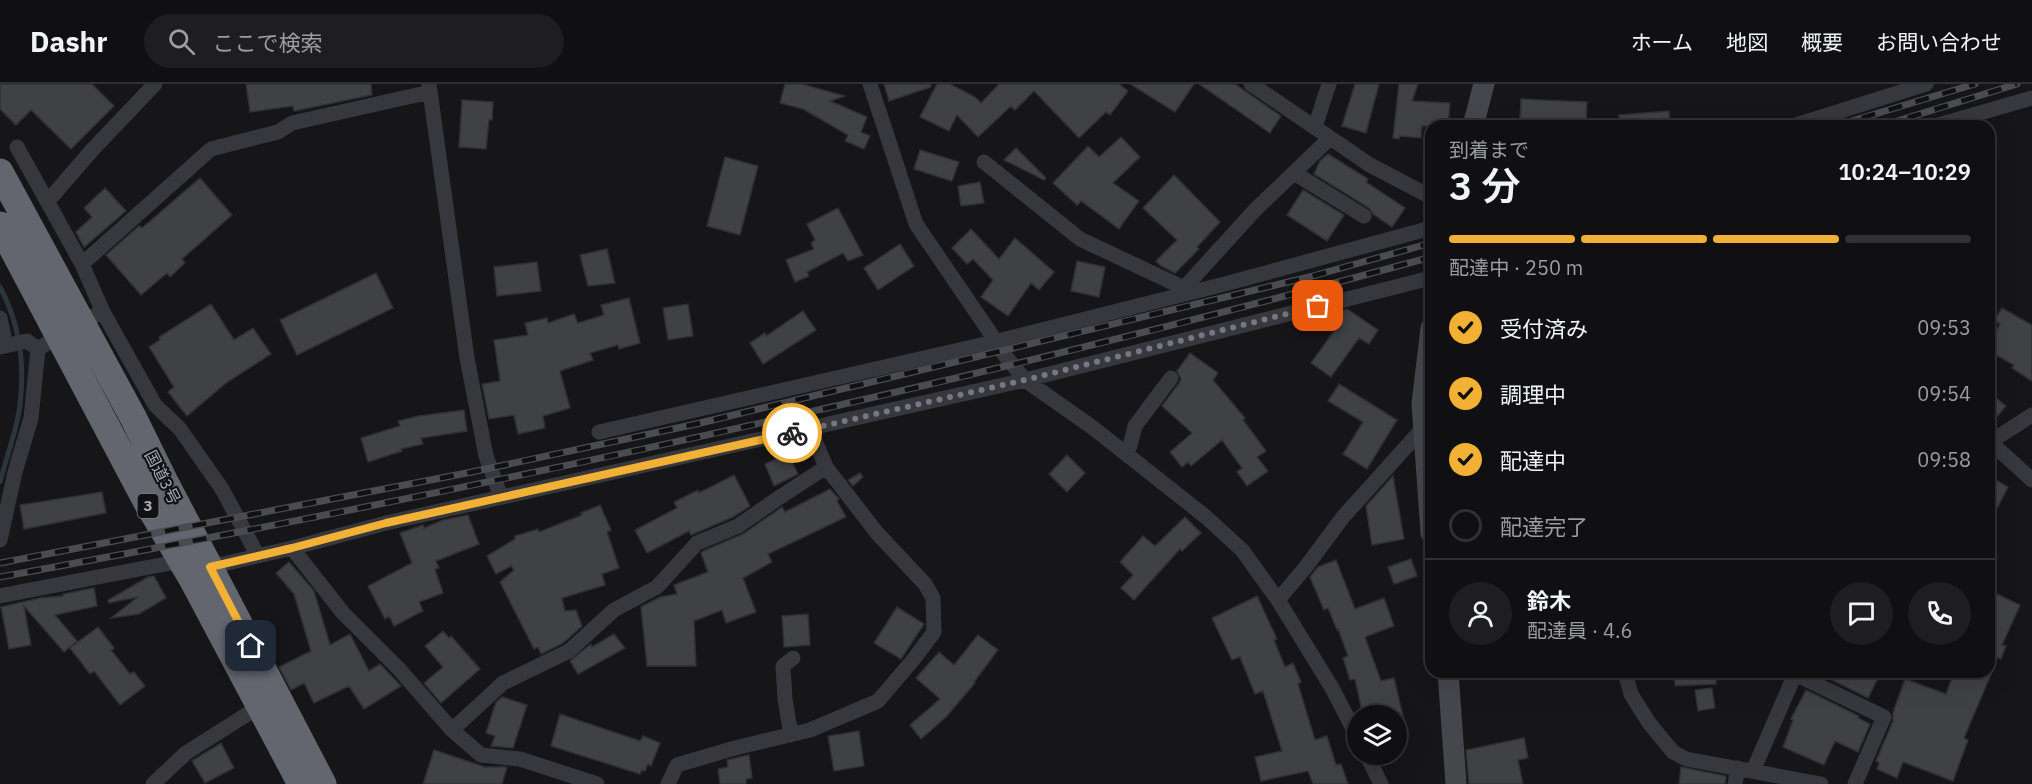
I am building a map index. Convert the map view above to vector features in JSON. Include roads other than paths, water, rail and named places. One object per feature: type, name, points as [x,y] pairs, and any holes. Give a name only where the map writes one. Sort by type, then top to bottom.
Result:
[{"type":"highway","name":"国道3号","points":[[0,172],[41,337],[210,567],[323,784]]},
{"type":"highway","name":"国道3号","points":[[0,225],[41,337],[146,501],[181,561],[301,784]]},
{"type":"street","points":[[48,201],[93,149],[155,84]]},
{"type":"street","points":[[870,84],[915,224],[951,274],[994,342],[1025,380],[1128,450],[1242,550],[1278,600],[1347,717]]},
{"type":"street","points":[[1251,84],[1370,165],[1425,193]]},
{"type":"street","points":[[1314,127],[1329,84]]},
{"type":"street","points":[[1475,120],[1484,84]]},
{"type":"street","points":[[1812,120],[1926,84]]},
{"type":"street","points":[[0,540],[15,472],[31,418],[41,337],[82,264],[211,149],[278,132],[292,123],[430,88],[467,358],[486,456],[501,498]]},
{"type":"street","points":[[1956,120],[2032,98]]},
{"type":"street","points":[[984,162],[1080,239],[1184,288],[1255,210],[1330,138]]},
{"type":"street","points":[[17,147],[82,264]]},
{"type":"street","points":[[1294,173],[1364,216]]},
{"type":"street","points":[[599,432],[994,342],[1221,285],[1425,230]]},
{"type":"street","points":[[210,567],[386,523],[1025,380],[1425,280]]},
{"type":"street","points":[[0,318],[41,337],[155,405],[180,429],[222,489],[258,556]]},
{"type":"street","points":[[1128,450],[1135,426],[1171,378]]},
{"type":"street","points":[[1425,415],[1425,442]]},
{"type":"street","points":[[1995,438],[2032,415]]},
{"type":"street","points":[[1278,600],[1343,518],[1424,427]]},
{"type":"street","points":[[668,784],[677,765],[810,730],[878,701],[934,632],[933,598],[925,584],[877,533],[826,467],[810,429]]},
{"type":"street","points":[[1995,447],[2032,480]]},
{"type":"street","points":[[452,730],[503,683],[569,651],[614,610],[657,587],[697,543],[738,526],[826,467]]},
{"type":"street","points":[[292,548],[343,613],[400,670],[452,730],[481,755],[520,759],[597,784]]},
{"type":"street","points":[[0,596],[181,561]]},
{"type":"street","points":[[791,735],[785,699],[783,666],[793,658]]},
{"type":"street","points":[[1448,678],[1456,784]]},
{"type":"street","points":[[1627,678],[1631,694],[1649,723],[1673,752],[1686,759],[1821,784]]},
{"type":"street","points":[[1735,784],[1746,770],[1793,678]]},
{"type":"street","points":[[1803,678],[1884,717],[1855,784]]},
{"type":"street","points":[[153,784],[186,753],[260,706]]},
{"type":"street","points":[[1372,765],[1381,784]]},
{"type":"waterway","points":[[0,287],[16,330],[22,374],[19,415],[0,482]]},
{"type":"railway","points":[[1855,120],[1975,84]]},
{"type":"railway","points":[[1900,120],[2017,84]]},
{"type":"railway","points":[[0,563],[472,472],[696,424],[1309,277],[1425,245]]},
{"type":"railway","points":[[0,577],[360,508],[719,432],[1076,349],[1425,259]]}]
